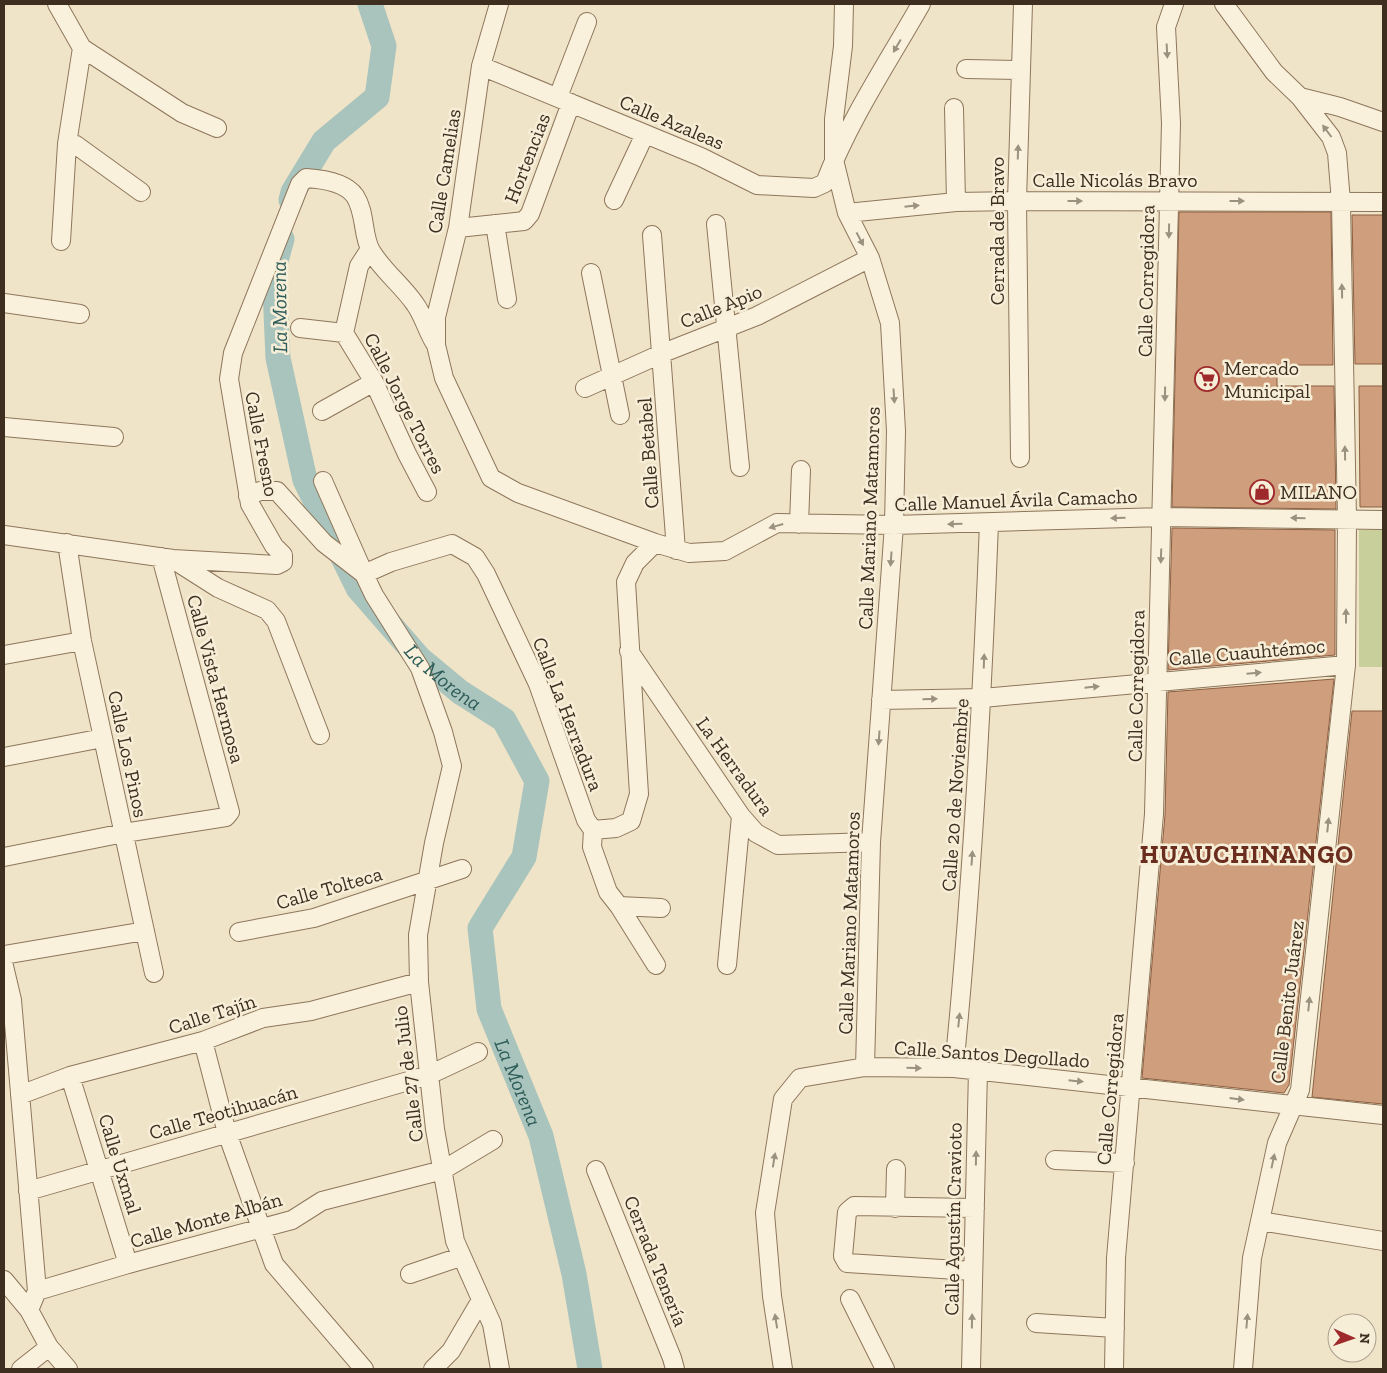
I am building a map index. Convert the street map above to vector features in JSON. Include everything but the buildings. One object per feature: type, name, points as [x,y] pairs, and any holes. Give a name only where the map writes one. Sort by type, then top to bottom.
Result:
[{"type":"street","points":[[57,4],[82,48],[182,113],[217,128]]},
{"type":"street","name":"Calle Camelias","points":[[436,345],[436,317],[458,228],[481,66],[499,4]]},
{"type":"street","points":[[834,160],[834,119],[844,46],[844,4]]},
{"type":"street","points":[[834,160],[921,4]]},
{"type":"street","name":"Cerrada de Bravo","points":[[1020,458],[1017,201],[1023,4]]},
{"type":"street","name":"Calle Corregidora","points":[[1114,1369],[1116,1258],[1154,814],[1171,123],[1166,27],[1174,4]]},
{"type":"street","name":"Calle Benito Juárez","points":[[1224,4],[1274,72],[1300,97],[1331,137],[1337,153],[1341,202],[1347,519],[1346,664],[1300,1090],[1277,1144],[1252,1258],[1243,1369]]},
{"type":"street","name":"Hortencias","points":[[458,228],[524,221],[530,214],[587,22]]},
{"type":"street","points":[[61,241],[67,144],[82,48]]},
{"type":"street","name":"Calle Azaleas","points":[[481,66],[701,157],[757,185],[814,188],[825,183],[834,160]]},
{"type":"street","points":[[966,69],[1021,70]]},
{"type":"street","points":[[1300,97],[1340,107],[1383,122]]},
{"type":"street","points":[[954,108],[956,202]]},
{"type":"street","points":[[614,200],[645,134]]},
{"type":"street","points":[[67,144],[76,145],[141,192]]},
{"type":"street","name":"Calle Mariano Matamoros","points":[[834,160],[846,212],[870,258],[890,324],[896,431],[894,525],[871,842],[865,1067]]},
{"type":"street","name":"Calle Fresno","points":[[4,535],[167,558],[277,565],[283,562],[283,555],[274,546],[250,504],[248,496],[229,379],[233,353],[300,184],[306,178],[342,184],[355,195],[363,213],[370,249]]},
{"type":"street","name":"Calle Nicolás Bravo","points":[[846,212],[956,202],[1383,202]]},
{"type":"street","points":[[495,224],[507,299]]},
{"type":"street","points":[[716,224],[728,328],[740,467]]},
{"type":"street","name":"Calle Betabel","points":[[652,235],[663,353],[676,550]]},
{"type":"street","points":[[370,249],[387,273],[417,305],[428,333],[436,345]]},
{"type":"street","name":"Calle Jorge Torres","points":[[370,249],[359,266],[344,333],[374,382],[407,454],[427,492]]},
{"type":"street","name":"Calle Apio","points":[[585,388],[794,298],[870,258]]},
{"type":"street","points":[[591,273],[614,376],[620,415]]},
{"type":"street","points":[[4,303],[80,314]]},
{"type":"street","points":[[300,328],[344,333]]},
{"type":"street","name":"Calle Manuel Ávila Camacho","points":[[436,345],[444,378],[491,478],[518,493],[655,543],[689,553],[725,551],[777,523],[894,525],[1162,517],[1383,520]]},
{"type":"street","points":[[322,411],[374,382]]},
{"type":"street","points":[[4,428],[114,437]]},
{"type":"street","points":[[799,524],[801,470]]},
{"type":"street","points":[[323,481],[364,574]]},
{"type":"street","points":[[248,496],[260,491],[277,491],[324,543],[364,574]]},
{"type":"street","name":"Calle 20 de Noviembre","points":[[954,1068],[967,943],[983,698],[990,523]]},
{"type":"street","name":"Calle Los Pinos","points":[[67,543],[82,641],[154,973]]},
{"type":"street","points":[[593,830],[616,828],[631,821],[639,794],[628,651],[626,582],[635,564],[655,543]]},
{"type":"street","name":"Calle La Herradura","points":[[364,574],[391,562],[452,544],[475,557],[486,574],[538,684],[586,820],[593,830],[592,847],[608,892],[656,965]]},
{"type":"street","points":[[167,558],[218,588],[267,610],[276,621],[320,735]]},
{"type":"street","name":"Calle Vista Hermosa","points":[[124,833],[226,817],[230,812],[167,558]]},
{"type":"street","name":"Calle 27 de Julio","points":[[364,574],[374,595],[420,668],[443,732],[452,766],[418,935],[419,982],[442,1170],[455,1241],[460,1257],[492,1324],[500,1369]]},
{"type":"street","points":[[4,655],[82,641]]},
{"type":"street","name":"La Herradura","points":[[628,651],[740,816],[756,833],[778,845],[871,842]]},
{"type":"street","name":"Calle Cuauhtémoc","points":[[881,700],[983,698],[1346,664]]},
{"type":"street","points":[[4,757],[103,738]]},
{"type":"street","points":[[727,965],[740,816]]},
{"type":"street","points":[[4,857],[124,833]]},
{"type":"street","name":"Calle Tolteca","points":[[239,932],[314,918],[462,870]]},
{"type":"street","points":[[619,906],[661,908]]},
{"type":"street","points":[[4,955],[145,931]]},
{"type":"street","points":[[4,966],[20,1095],[37,1291],[29,1310]]},
{"type":"street","name":"Calle Tajín","points":[[20,1095],[70,1076],[203,1041],[263,1018],[311,1011],[419,982]]},
{"type":"street","points":[[203,1041],[227,1133],[259,1229],[274,1264],[364,1369]]},
{"type":"street","name":"Calle Teotihuacán","points":[[28,1191],[429,1074],[478,1052]]},
{"type":"street","name":"Calle Santos Degollado","points":[[783,1369],[772,1296],[766,1213],[783,1099],[800,1078],[865,1067],[954,1068],[1383,1115]]},
{"type":"street","name":"Calle Agustín Cravioto","points":[[971,1369],[978,1070]]},
{"type":"street","name":"Calle Uxmal","points":[[70,1076],[128,1264]]},
{"type":"street","name":"Calle Monte Albán","points":[[37,1291],[128,1264],[292,1220],[322,1201],[442,1170],[493,1140]]},
{"type":"street","points":[[1055,1160],[1125,1163]]},
{"type":"street","points":[[895,1208],[896,1169]]},
{"type":"street","name":"Cerrada Tenería","points":[[596,1170],[669,1349],[675,1369]]},
{"type":"street","points":[[973,1271],[847,1263],[844,1260],[847,1212],[854,1206],[975,1208]]},
{"type":"street","points":[[1260,1221],[1383,1241]]},
{"type":"street","points":[[410,1274],[460,1257]]},
{"type":"street","points":[[4,1280],[29,1310],[49,1348],[68,1369]]},
{"type":"street","points":[[850,1299],[885,1369]]},
{"type":"street","points":[[433,1369],[451,1351],[481,1300]]},
{"type":"street","points":[[1036,1323],[1115,1328]]},
{"type":"street","points":[[21,1369],[49,1348]]},
{"type":"green space","points":[[1359,530],[1383,530],[1383,667],[1359,667]]},
{"type":"waterway","name":"La Morena","points":[[291,200],[293,192],[324,141],[377,97],[384,46],[370,4]]},
{"type":"waterway","name":"La Morena","points":[[282,239],[274,268],[278,358],[305,480],[358,588],[419,658],[460,692],[504,720],[537,781],[524,857],[480,928],[489,1009],[541,1136],[574,1274],[590,1369]]},
{"type":"place","name":"Mercado Municipal","points":[[1207,379]]},
{"type":"place","name":"MILANO","points":[[1262,492]]},
{"type":"district","name":"HUAUCHINANGO","points":[[1247,854]]}]
